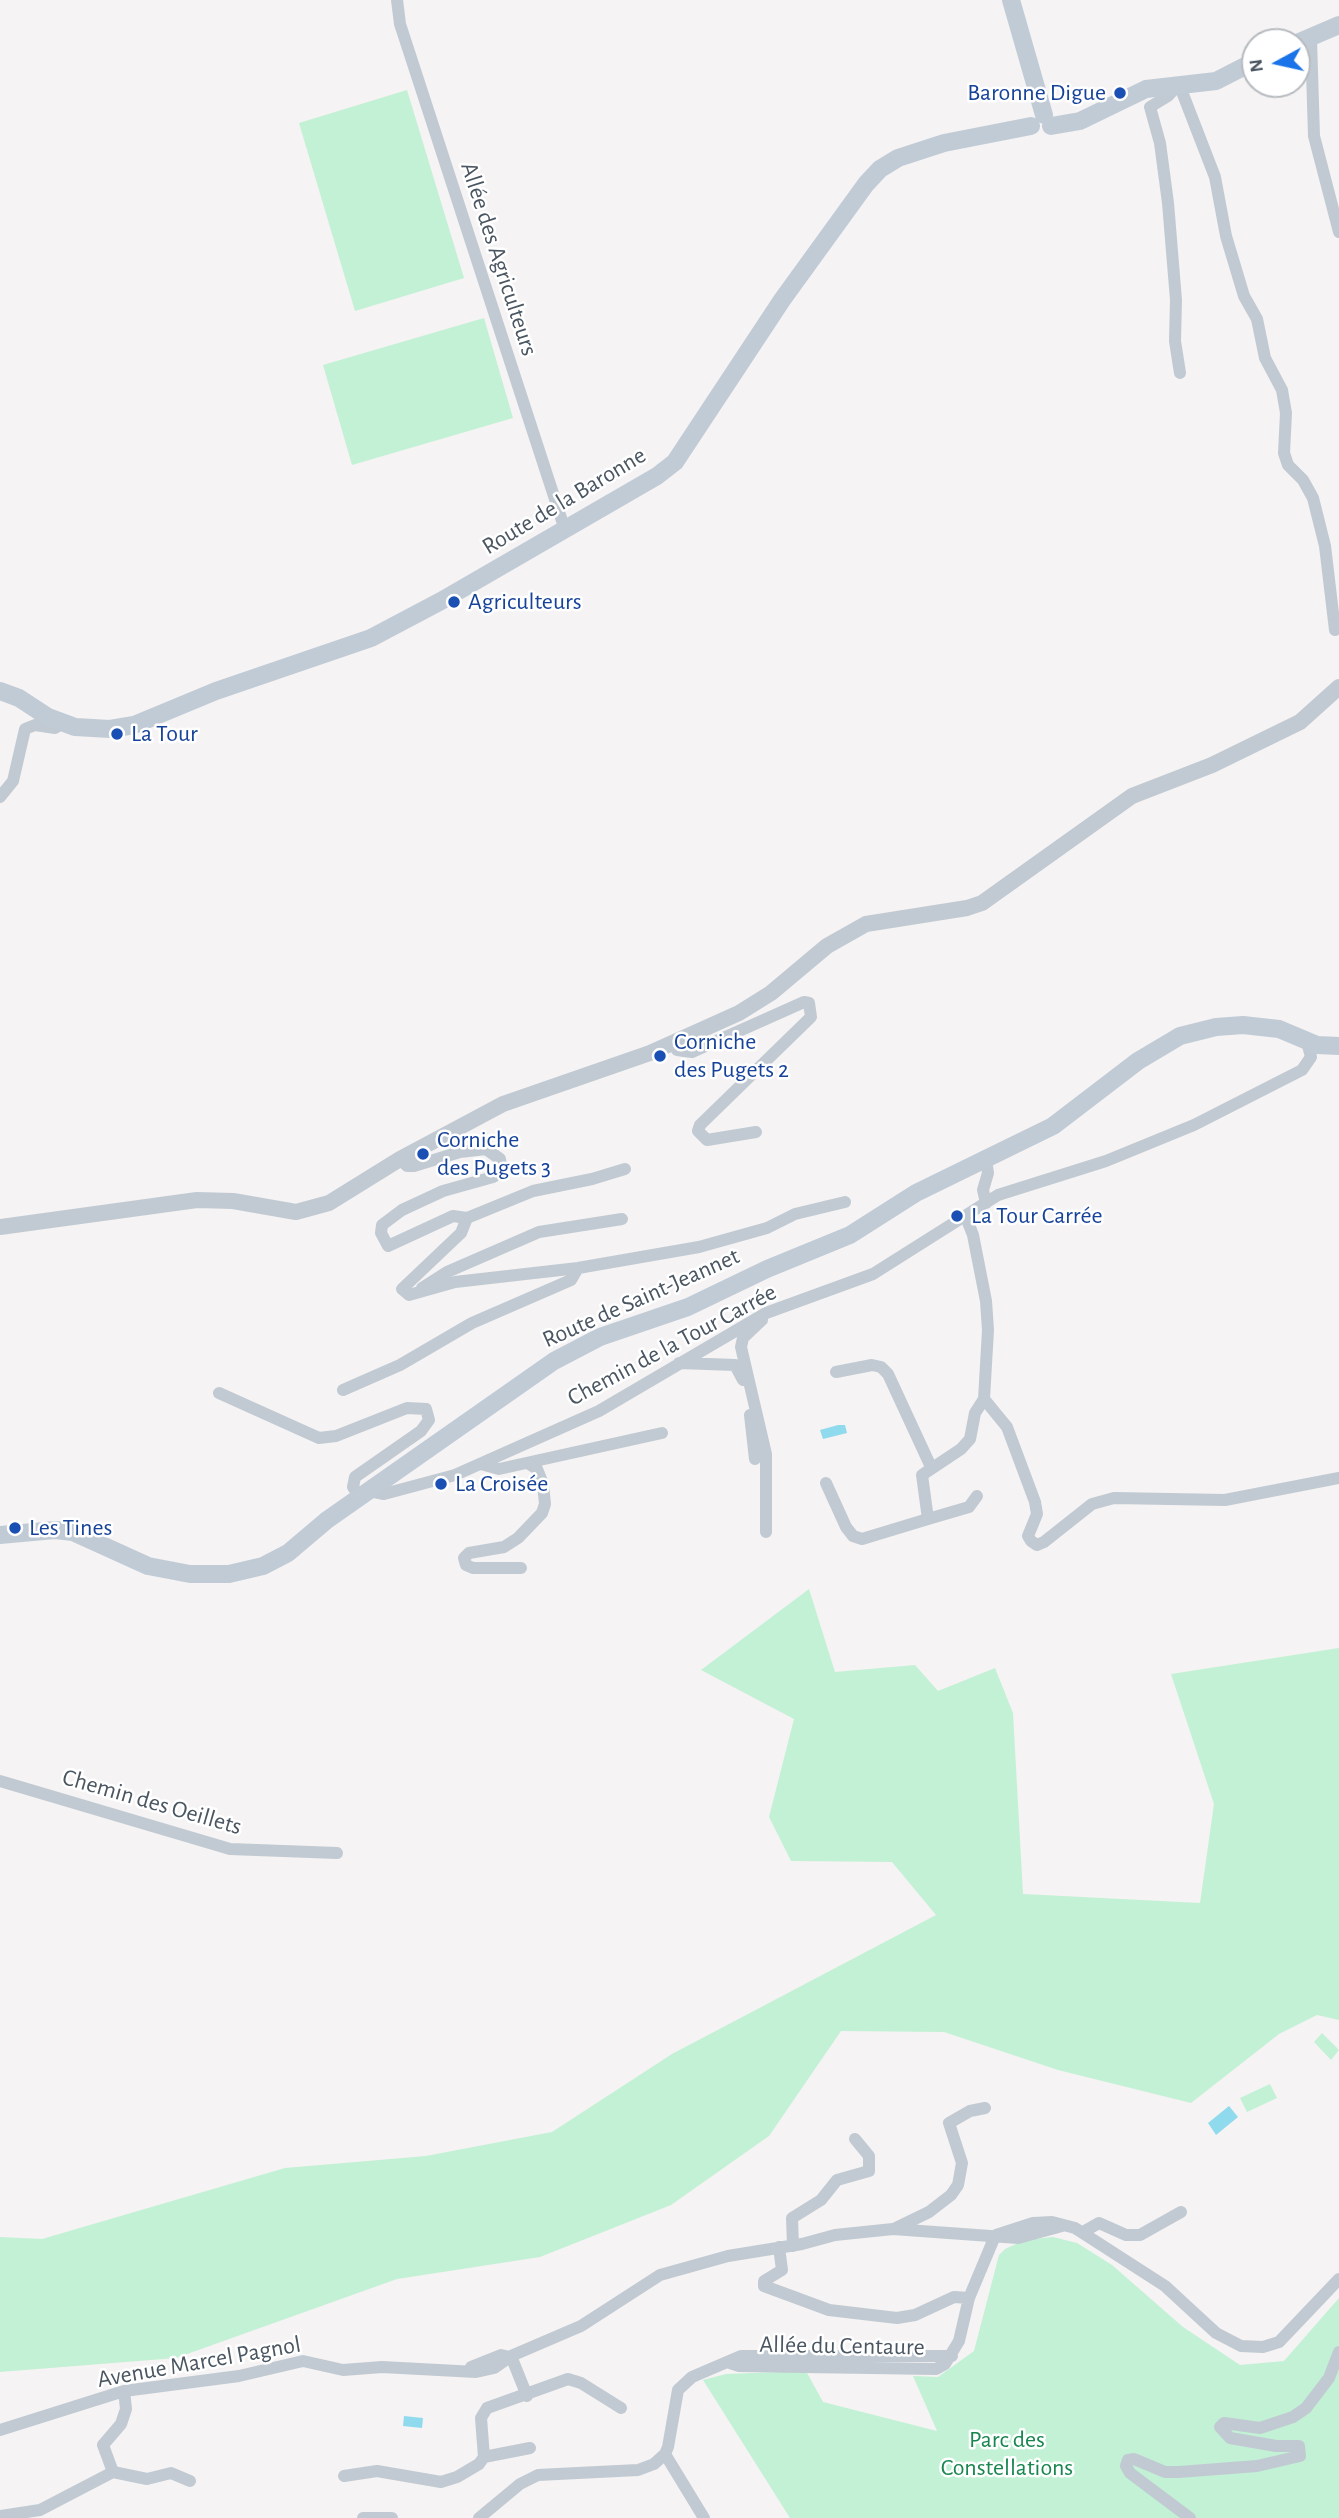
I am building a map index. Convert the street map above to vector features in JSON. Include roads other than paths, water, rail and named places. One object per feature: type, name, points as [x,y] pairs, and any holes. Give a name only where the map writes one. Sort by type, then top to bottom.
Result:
[{"type":"main road","points":[[1011,0],[1030,68],[1040,121]]},
{"type":"main road","points":[[1311,38],[1339,25]]},
{"type":"main road","name":"Route de la Baronne","points":[[0,691],[63,723],[87,730],[134,725],[206,695],[352,645],[400,624],[565,530],[675,462],[782,300],[866,184],[880,169],[898,158],[944,143],[1040,121],[1090,117],[1146,89],[1216,81],[1241,68]]},
{"type":"main road","name":"Route de Saint-Jeannet","points":[[0,1535],[65,1531],[162,1570],[190,1574],[229,1574],[263,1566],[288,1553],[364,1494],[534,1375],[576,1349],[621,1329],[688,1307],[767,1269],[836,1241],[916,1193],[1053,1126],[1152,1052],[1180,1036],[1230,1025],[1267,1029],[1310,1048],[1339,1046]]},
{"type":"main road","points":[[1310,1048],[1339,1052]]},
{"type":"street","name":"Allée des Agriculteurs","points":[[397,0],[400,24],[565,530]]},
{"type":"street","points":[[1180,373],[1174,331],[1176,300],[1168,203],[1160,143],[1150,107],[1168,96],[1179,84],[1215,177],[1226,236],[1244,296],[1257,319],[1265,358],[1282,390],[1286,413],[1284,453],[1288,466],[1303,480],[1313,498],[1325,546],[1335,630]]},
{"type":"street","points":[[1310,98],[1314,136],[1339,232]]},
{"type":"street","points":[[0,1227],[214,1199],[296,1212],[329,1203],[400,1159],[503,1104],[603,1071],[751,1007],[827,946],[866,924],[967,908],[982,903],[1132,796],[1212,765],[1293,726],[1339,687]]},
{"type":"street","points":[[0,797],[13,781],[25,729],[35,725],[55,728],[63,723]]},
{"type":"street","points":[[673,1043],[677,1050],[692,1052],[804,1002],[809,1003],[811,1017],[700,1125],[698,1131],[707,1140],[756,1132]]},
{"type":"street","name":"Chemin de la Tour Carrée","points":[[364,1494],[384,1494],[443,1478],[481,1464],[599,1411],[766,1313],[873,1274],[1013,1189],[1106,1161],[1194,1125],[1302,1070],[1310,1048]]},
{"type":"street","points":[[400,1159],[408,1166],[414,1166],[460,1152],[486,1149],[500,1159],[501,1167],[494,1177],[463,1184],[402,1210],[382,1225],[381,1233],[387,1246],[453,1216],[467,1218],[533,1191],[625,1169]]},
{"type":"street","points":[[986,1160],[988,1173],[983,1190],[986,1203]]},
{"type":"street","points":[[467,1218],[461,1233],[402,1289],[404,1293],[416,1293],[455,1282],[578,1268],[734,1238],[767,1228],[795,1214],[845,1202]]},
{"type":"street","points":[[928,1519],[922,1475],[961,1449],[970,1439],[975,1413],[984,1399],[988,1330],[986,1301],[973,1235],[965,1217]]},
{"type":"street","points":[[416,1293],[447,1272],[539,1232],[622,1219]]},
{"type":"street","points":[[343,1390],[400,1365],[472,1323],[571,1280],[578,1268]]},
{"type":"street","points":[[766,1313],[759,1325],[743,1338],[741,1347],[766,1454],[766,1532]]},
{"type":"street","points":[[679,1363],[735,1365],[739,1369],[747,1391],[755,1459]]},
{"type":"street","points":[[836,1372],[872,1365],[881,1367],[888,1374],[931,1467]]},
{"type":"street","points":[[219,1393],[319,1438],[336,1436],[407,1408],[426,1409],[429,1420],[421,1431],[355,1477],[353,1487],[364,1494]]},
{"type":"street","points":[[984,1399],[1007,1427],[1019,1456],[1037,1514],[1028,1535],[1037,1545],[1051,1538],[1092,1504],[1114,1499],[1225,1500],[1339,1478]]},
{"type":"street","points":[[481,1464],[499,1469],[662,1433]]},
{"type":"street","points":[[521,1568],[473,1568],[466,1565],[464,1558],[469,1553],[511,1542],[542,1513],[545,1504],[543,1484],[537,1469],[528,1464]]},
{"type":"street","points":[[827,1483],[853,1536],[862,1539],[969,1507],[977,1496]]},
{"type":"street","name":"Chemin des Oeillets","points":[[0,1781],[230,1849],[337,1853]]},
{"type":"street","points":[[893,2229],[929,2211],[951,2195],[961,2173],[961,2154],[949,2123],[970,2111],[985,2108]]},
{"type":"street","points":[[793,2246],[792,2218],[821,2200],[837,2180],[869,2171],[869,2156],[855,2139]]},
{"type":"street","points":[[929,2211],[930,2224],[937,2231]]},
{"type":"street","points":[[1083,2232],[1099,2223],[1126,2235],[1140,2235],[1181,2212]]},
{"type":"street","name":"Avenue Marcel Pagnol","points":[[0,2430],[124,2391],[239,2376],[303,2361],[343,2370],[375,2367],[476,2372],[494,2368],[510,2356],[581,2326],[660,2275],[728,2256],[793,2246],[835,2235],[893,2229],[995,2236],[1033,2223],[1052,2222],[1083,2232],[1165,2286],[1216,2333],[1241,2346],[1263,2347],[1279,2342],[1339,2278]]},
{"type":"street","name":"Allée du Centaure","points":[[665,2454],[678,2390],[692,2377],[741,2356],[952,2356],[969,2298],[995,2236]]},
{"type":"street","points":[[779,2248],[782,2270],[764,2281],[764,2286],[829,2310],[897,2318],[915,2315],[954,2297],[969,2298]]},
{"type":"street","points":[[1190,2518],[1130,2473],[1126,2466],[1128,2460],[1134,2459],[1165,2472],[1179,2472],[1257,2466],[1300,2456],[1299,2446],[1276,2446],[1230,2438],[1220,2427],[1224,2423],[1260,2428],[1293,2417],[1306,2408],[1329,2378],[1339,2352]]},
{"type":"street","points":[[510,2356],[527,2396]]},
{"type":"street","points":[[484,2457],[483,2412],[568,2379],[581,2383],[621,2408]]},
{"type":"street","points":[[113,2472],[103,2445],[121,2424],[126,2409],[124,2391]]},
{"type":"street","points":[[344,2476],[377,2471],[441,2482],[472,2469],[484,2457],[530,2448]]},
{"type":"street","points":[[479,2518],[528,2478],[548,2473],[638,2470],[653,2464],[665,2454],[704,2518]]},
{"type":"street","points":[[0,2516],[40,2510],[113,2472],[147,2479],[171,2473],[190,2481]]},
{"type":"street","points":[[363,2518],[392,2518]]},
{"type":"water","points":[[845,1425],[847,1433],[823,1439],[820,1430]]},
{"type":"water","points":[[1229,2106],[1238,2117],[1216,2135],[1208,2123]]},
{"type":"water","points":[[404,2416],[423,2418],[422,2428],[403,2426]]},
{"type":"place","name":"Baronne Digue","points":[[1120,93]]},
{"type":"place","name":"Agriculteurs","points":[[454,602]]},
{"type":"place","name":"La Tour","points":[[117,734]]},
{"type":"place","name":"Corniche des Pugets 2","points":[[660,1056]]},
{"type":"place","name":"Corniche des Pugets 3","points":[[423,1154]]},
{"type":"place","name":"La Tour Carrée","points":[[957,1216]]},
{"type":"place","name":"La Croisée","points":[[441,1484]]},
{"type":"place","name":"Les Tines","points":[[15,1528]]},
{"type":"park label","name":"Parc des Constellations","points":[[1007,2454]]}]
